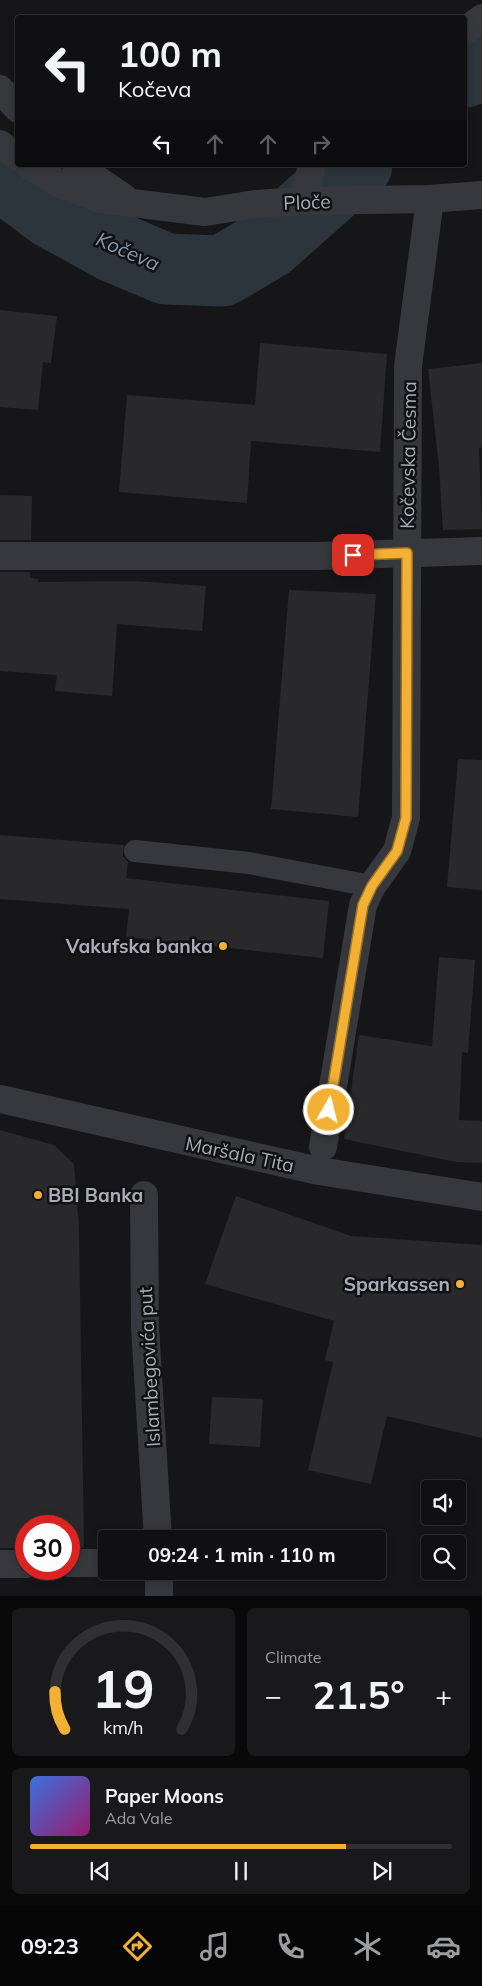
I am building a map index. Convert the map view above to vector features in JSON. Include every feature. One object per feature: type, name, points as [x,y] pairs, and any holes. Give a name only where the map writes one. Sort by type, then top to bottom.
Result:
[{"type":"street","points":[[467,29],[482,18]]},
{"type":"street","points":[[0,89],[15,106]]},
{"type":"street","points":[[0,144],[15,155]]},
{"type":"street","name":"Ploče","points":[[33,167],[82,194],[100,199],[205,212],[255,204],[303,201],[430,199],[482,195]]},
{"type":"street","name":"Ploče","points":[[79,167],[132,203]]},
{"type":"street","points":[[303,201],[312,167]]},
{"type":"street","name":"Kočevska Česma","points":[[323,1147],[363,905],[372,886],[397,851],[406,818],[408,366],[430,199]]},
{"type":"street","points":[[0,556],[317,556],[482,551]]},
{"type":"street","name":"Maršala Tita","points":[[0,1099],[319,1171],[482,1197]]},
{"type":"street","name":"Islambegovića put","points":[[144,1195],[145,1327],[157,1530]]},
{"type":"street","points":[[80,1563],[98,1563]]},
{"type":"street","points":[[0,1564],[15,1564]]},
{"type":"street","points":[[159,1580],[159,1596]]},
{"type":"lane","points":[[135,851],[249,863],[372,886]]},
{"type":"building","points":[[0,310],[57,316],[51,363],[43,362],[38,410],[0,407]]},
{"type":"building","points":[[260,343],[387,354],[380,452],[251,441],[247,503],[119,492],[127,395],[255,405]]},
{"type":"building","points":[[482,363],[482,447],[479,448],[482,529],[443,530],[439,467],[428,369]]},
{"type":"building","points":[[0,495],[32,496],[31,540],[0,540]]},
{"type":"building","points":[[0,572],[30,572],[30,578],[38,579],[38,582],[134,581],[206,586],[202,631],[117,624],[112,696],[55,691],[57,675],[0,671]]},
{"type":"building","points":[[289,590],[376,594],[358,817],[271,809]]},
{"type":"building","points":[[458,759],[482,760],[482,890],[447,887]]},
{"type":"building","points":[[0,835],[124,845],[123,856],[128,862],[126,878],[329,901],[323,958],[126,937],[129,909],[0,899]]},
{"type":"building","points":[[439,957],[475,960],[468,1053],[462,1052],[459,1120],[482,1121],[482,1163],[456,1162],[344,1139],[359,1035],[432,1046]]},
{"type":"building","points":[[0,1130],[54,1145],[74,1164],[79,1228],[84,1547],[80,1547],[80,1515],[15,1515],[15,1548],[0,1548]]},
{"type":"building","points":[[236,1196],[351,1236],[482,1245],[482,1438],[387,1416],[371,1484],[308,1470],[333,1362],[325,1360],[334,1321],[205,1284]]},
{"type":"building","points":[[212,1397],[263,1399],[260,1447],[209,1444]]},
{"type":"waterway","name":"Kočeva","points":[[467,70],[482,57]]},
{"type":"waterway","name":"Kočeva","points":[[0,174],[52,213],[114,247],[166,269],[222,271],[268,244],[355,167]]},
{"type":"place","name":"Vakufska banka","points":[[223,946]]},
{"type":"place","name":"BBI Banka","points":[[38,1195]]},
{"type":"place","name":"Sparkassen","points":[[460,1284]]},
{"type":"route","points":[[329,1110],[363,905],[372,886],[397,851],[406,818],[407,553],[353,555]]}]
